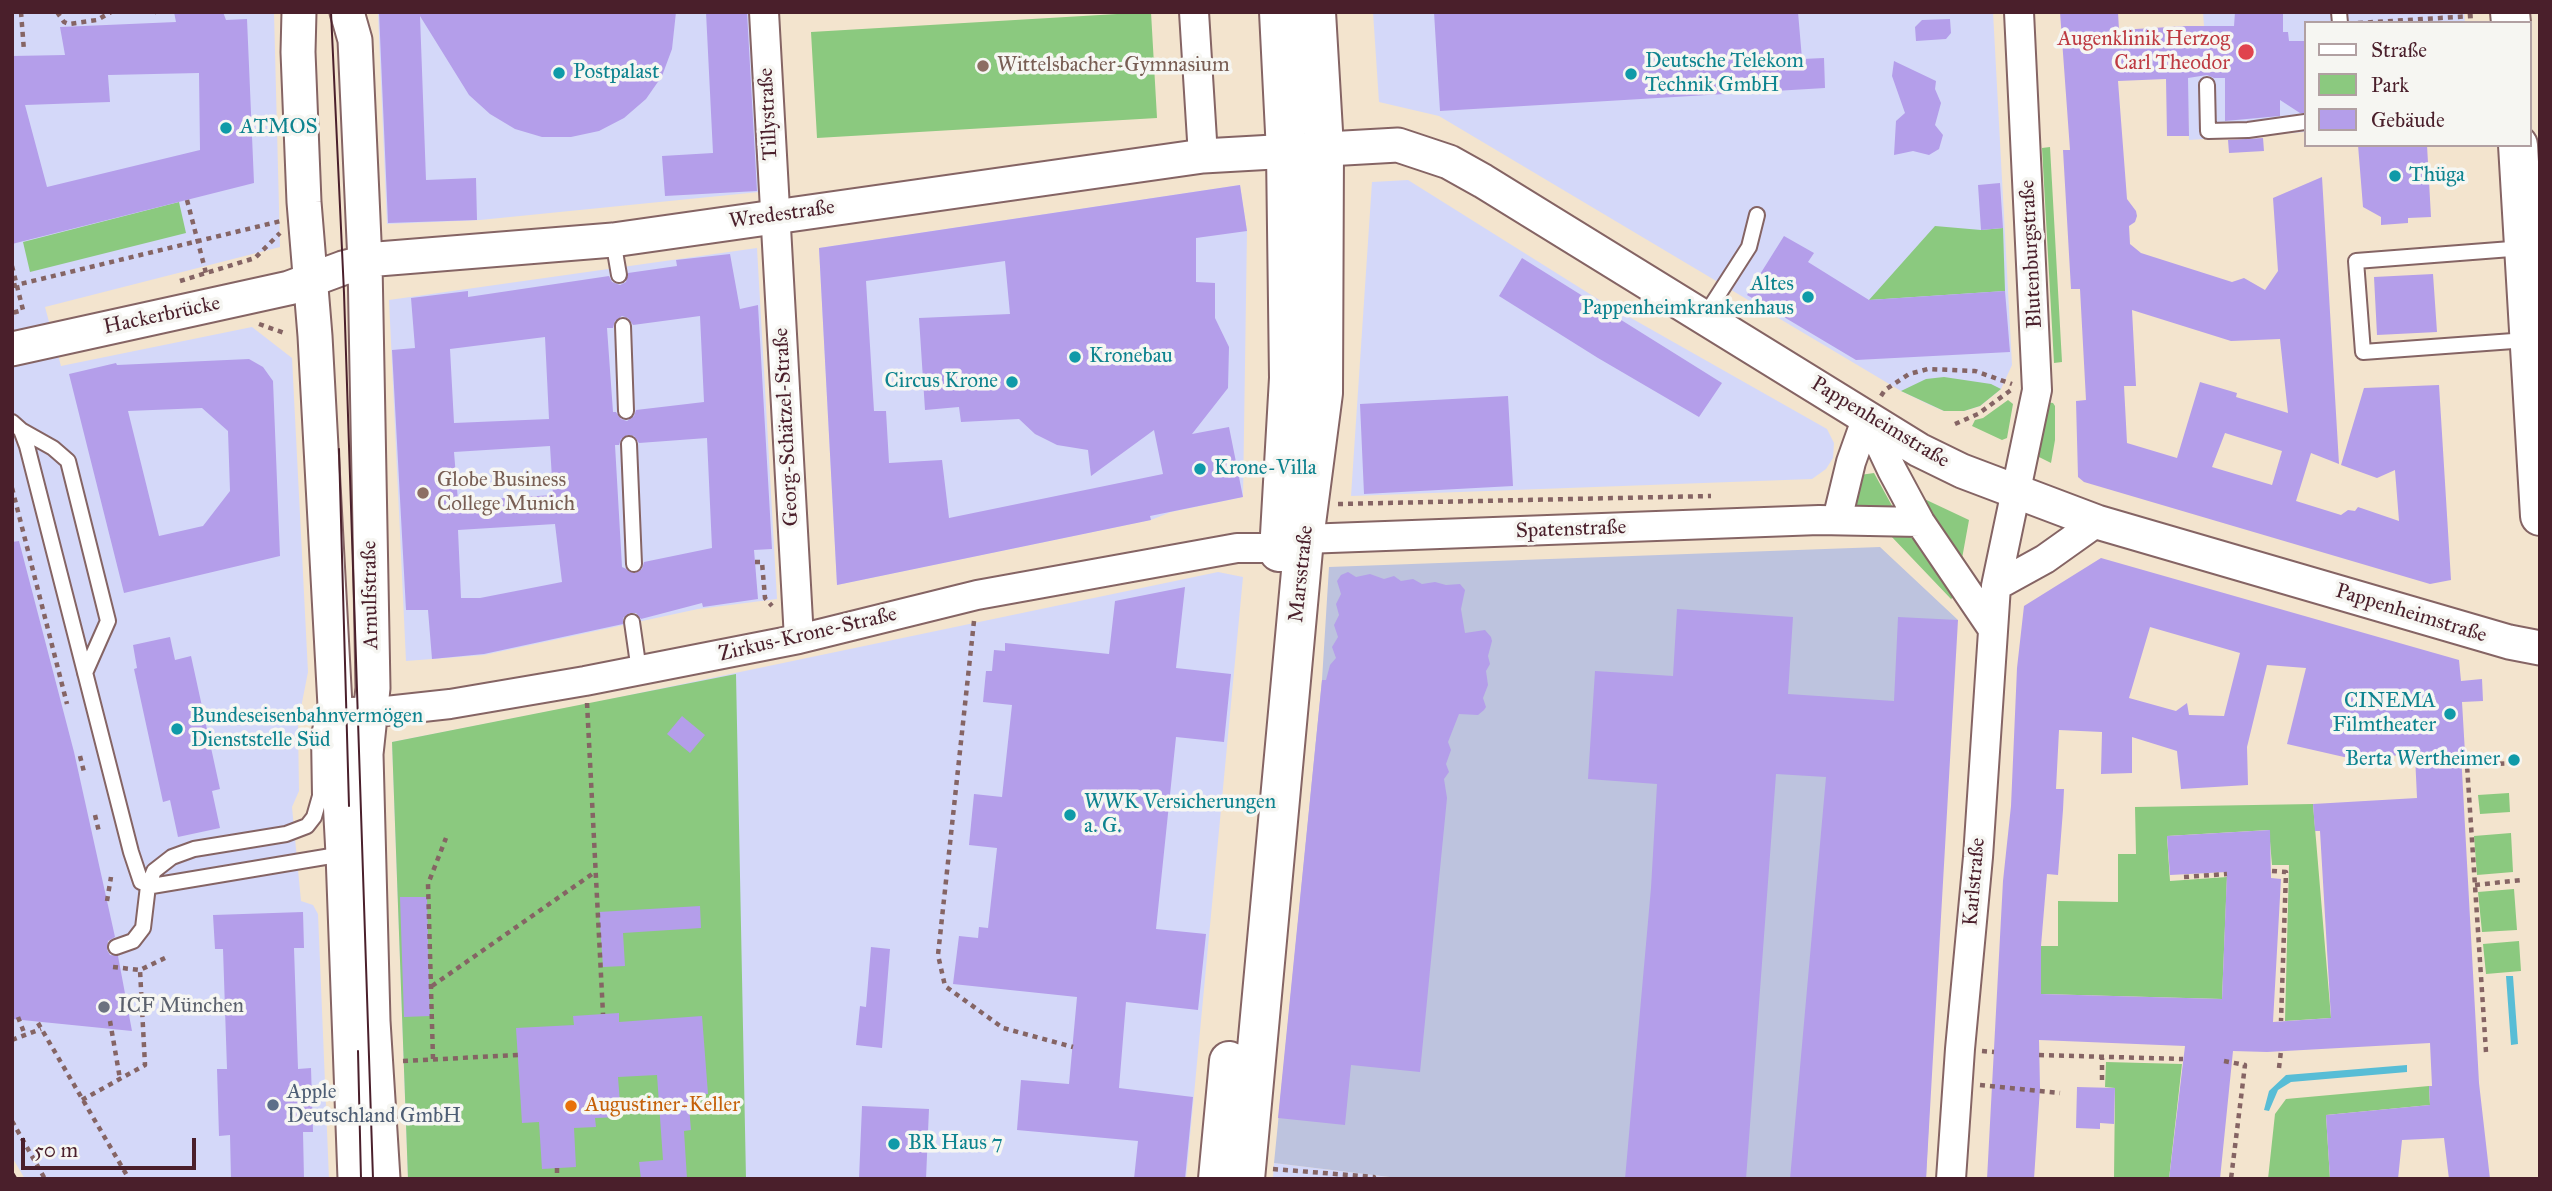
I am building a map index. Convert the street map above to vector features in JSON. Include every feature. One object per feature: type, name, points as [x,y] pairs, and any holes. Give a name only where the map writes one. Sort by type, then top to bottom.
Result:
[{"type":"main road","name":"Marsstraße","points":[[1236,1158],[1292,544],[1289,378],[1271,153],[1279,12]]},
{"type":"main road","name":"Marsstraße","points":[[1292,544],[1323,393],[1324,148],[1316,12]]},
{"type":"main road","points":[[2518,147],[2540,516]]},
{"type":"street","name":"Arnulfstraße","points":[[299,12],[304,202],[311,280],[334,713],[356,852],[373,1021],[383,1179]]},
{"type":"street","name":"Arnulfstraße","points":[[347,12],[355,40],[365,263],[373,688],[356,852],[355,1179]]},
{"type":"street","name":"Tillystraße","points":[[764,12],[774,216]]},
{"type":"street","points":[[1194,12],[1203,156]]},
{"type":"street","name":"Blutenburgstraße","points":[[2016,493],[2033,417],[2038,365],[2019,12]]},
{"type":"street","name":"Pappenheimstraße","points":[[1271,153],[1398,145],[1449,162],[1919,450],[1962,471],[2097,522],[2509,642],[2540,648]]},
{"type":"street","name":"Wredestraße","points":[[311,280],[391,258],[613,240],[1203,156],[1271,153]]},
{"type":"street","name":"Georg-Schätzel-Straße","points":[[774,216],[799,639]]},
{"type":"street","name":"Hackerbrücke","points":[[12,349],[279,290],[311,280]]},
{"type":"street","points":[[1837,520],[1851,462],[1867,417]]},
{"type":"street","points":[[1867,417],[1920,522],[1992,628]]},
{"type":"street","name":"Karlstraße","points":[[1951,1179],[1978,857],[1992,628],[1996,586],[2016,493]]},
{"type":"street","name":"Spatenstraße","points":[[1292,544],[1837,520],[1920,522]]},
{"type":"street","points":[[1996,586],[2045,558],[2097,522]]},
{"type":"street","name":"Zirkus-Krone-Straße","points":[[334,713],[450,704],[585,681],[799,639],[977,596],[1237,548],[1292,544]]},
{"type":"lane","points":[[2207,85],[2208,131],[2259,129],[2304,122]]},
{"type":"lane","points":[[1704,317],[1749,247],[1757,215]]},
{"type":"lane","points":[[613,240],[619,275]]},
{"type":"lane","points":[[2525,248],[2356,261],[2363,352],[2531,340]]},
{"type":"lane","points":[[623,326],[626,411]]},
{"type":"lane","points":[[16,426],[27,446],[137,876],[141,882],[154,885],[356,852]]},
{"type":"lane","points":[[16,426],[53,448],[68,461],[108,621],[85,673]]},
{"type":"lane","points":[[629,444],[634,564]]},
{"type":"lane","points":[[632,622],[639,671]]},
{"type":"lane","points":[[116,947],[133,942],[143,929],[155,871],[172,857],[185,852],[286,834],[307,826],[314,817],[320,796],[319,734],[329,701],[332,675]]},
{"type":"path","points":[[21,12],[24,51]]},
{"type":"path","points":[[57,12],[64,22],[69,24],[97,20],[111,12]]},
{"type":"path","points":[[2378,21],[2473,16]]},
{"type":"path","points":[[187,200],[206,273]]},
{"type":"path","points":[[14,285],[281,220]]},
{"type":"path","points":[[167,285],[255,258],[283,230]]},
{"type":"path","points":[[12,267],[14,285],[23,310],[12,313]]},
{"type":"path","points":[[1867,417],[1885,390],[1909,373],[1927,369],[1975,370],[2017,386],[1989,407],[1955,424]]},
{"type":"path","points":[[12,488],[67,704]]},
{"type":"path","points":[[1334,504],[1716,496]]},
{"type":"path","points":[[755,562],[762,562],[765,598]]},
{"type":"path","points":[[977,596],[938,955],[945,986],[1003,1028],[1073,1046]]},
{"type":"path","points":[[585,681],[603,1014]]},
{"type":"path","points":[[80,756],[84,772]]},
{"type":"path","points":[[2486,1052],[2467,765],[2518,763]]},
{"type":"path","points":[[95,815],[99,832]]},
{"type":"path","points":[[433,1059],[428,884],[446,838]]},
{"type":"path","points":[[2272,871],[2286,872],[2281,1021]]},
{"type":"path","points":[[431,986],[595,872]]},
{"type":"path","points":[[2184,877],[2227,874]]},
{"type":"path","points":[[107,901],[111,877]]},
{"type":"path","points":[[2475,885],[2522,880]]},
{"type":"path","points":[[112,967],[140,970],[165,958]]},
{"type":"path","points":[[82,1100],[145,1065],[140,970]]},
{"type":"path","points":[[18,1017],[25,1035]]},
{"type":"path","points":[[110,1021],[120,1079]]},
{"type":"path","points":[[12,1040],[39,1026],[129,1179]]},
{"type":"path","points":[[2279,1068],[2281,1051]]},
{"type":"path","points":[[392,1061],[518,1055]]},
{"type":"path","points":[[2039,1055],[2183,1059]]},
{"type":"path","points":[[2102,1058],[2102,1080]]},
{"type":"path","points":[[2224,1061],[2245,1065],[2231,1179]]},
{"type":"path","points":[[1958,1083],[2060,1093]]},
{"type":"path","points":[[12,1121],[45,1179]]},
{"type":"path","points":[[1236,1158],[1374,1179]]},
{"type":"path","points":[[556,1168],[556,1178]]},
{"type":"shaded area","points":[[12,12],[274,12],[280,247],[45,307],[61,366],[252,327],[292,358],[308,672],[298,723],[299,791],[292,807],[301,901],[313,905],[318,914],[329,1179],[25,1179],[12,1157]]},
{"type":"shaded area","points":[[378,12],[749,12],[759,192],[480,220],[387,224]]},
{"type":"shaded area","points":[[1373,12],[1993,12],[2012,365],[2001,389],[1980,406],[1964,411],[1944,411],[1930,405],[1901,391],[1439,116],[1379,102]]},
{"type":"shaded area","name":"Augenklinik Herzog Carl Theodor","points":[[2203,12],[2464,12],[2465,21],[2304,21],[2304,132],[2189,140],[2186,26],[2204,26]]},
{"type":"shaded area","points":[[1408,180],[1601,301],[1827,429],[1834,443],[1833,458],[1826,469],[1812,479],[1351,496],[1372,182]]},
{"type":"shaded area","name":"Circus Krone","points":[[1240,185],[1247,231],[1243,497],[1171,512],[1151,520],[837,585],[819,248]]},
{"type":"shaded area","points":[[757,248],[777,599],[698,609],[484,655],[406,661],[389,300]]},
{"type":"shaded area","points":[[1880,547],[1958,620],[1952,636],[1926,1179],[1406,1179],[1274,1163],[1322,680],[1329,567]]},
{"type":"shaded area","points":[[1218,572],[1243,577],[1186,1179],[408,1179],[392,742]]},
{"type":"shaded area","points":[[1274,1163],[1406,1179],[1273,1179]]},
{"type":"green space","name":"Wittelsbacher-Gymnasium","points":[[1151,12],[1157,118],[817,138],[811,32]]},
{"type":"green space","points":[[2050,147],[2062,362],[2054,363],[2042,148]]},
{"type":"green space","points":[[179,202],[186,233],[30,272],[23,242]]},
{"type":"green space","points":[[1935,226],[1981,230],[2003,228],[2005,291],[1869,300]]},
{"type":"green space","points":[[1944,377],[1991,384],[2001,389],[1980,406],[1964,411],[1944,411],[1901,391],[1926,379]]},
{"type":"green space","points":[[2008,400],[2013,404],[2007,438],[2002,440],[1972,426],[1975,420],[1983,418]]},
{"type":"green space","points":[[2045,402],[2055,406],[2055,440],[2051,463],[2037,456]]},
{"type":"green space","points":[[1874,473],[1896,513],[1850,515],[1860,475]]},
{"type":"green space","points":[[1918,496],[1969,520],[1961,564]]},
{"type":"green space","points":[[1890,535],[1918,540],[1957,594],[1951,599]]},
{"type":"green space","name":"Augustiner-Keller","points":[[736,674],[746,1179],[408,1179],[392,742]]},
{"type":"green space","points":[[2509,793],[2510,812],[2480,814],[2478,795]]},
{"type":"green space","points":[[2313,804],[2331,1018],[2285,1021],[2289,865],[2272,865],[2269,830],[2167,836],[2170,881],[2227,877],[2222,999],[2041,994],[2041,946],[2058,946],[2058,901],[2118,902],[2118,854],[2136,854],[2135,807]]},
{"type":"green space","points":[[2511,833],[2513,872],[2477,875],[2474,836]]},
{"type":"green space","points":[[2514,889],[2517,930],[2482,932],[2478,892]]},
{"type":"green space","points":[[2519,941],[2521,971],[2486,974],[2483,944]]},
{"type":"green space","points":[[2106,1062],[2182,1064],[2169,1179],[2114,1179],[2115,1088],[2105,1087]]},
{"type":"green space","points":[[2429,1086],[2430,1105],[2326,1115],[2330,1179],[2268,1179],[2275,1114],[2286,1099]]},
{"type":"water","points":[[2506,976],[2513,976],[2518,1044],[2511,1045]]},
{"type":"water","points":[[2407,1065],[2407,1072],[2291,1082],[2278,1090],[2269,1111],[2264,1110],[2269,1091],[2286,1075]]},
{"type":"building","name":"ATMOS","points":[[174,12],[223,12],[226,20],[247,19],[254,183],[12,244],[12,56],[65,55],[60,27],[176,22]],"holes":[[[199,73],[200,150],[47,187],[25,105],[110,102],[108,75]]]},
{"type":"building","name":"Postpalast","points":[[379,12],[676,12],[672,49],[662,76],[646,99],[624,118],[599,131],[571,137],[542,137],[515,129],[490,114],[469,95],[420,16],[426,180],[476,178],[477,220],[388,223]]},
{"type":"building","points":[[706,12],[747,12],[757,191],[665,196],[662,156],[713,153]]},
{"type":"building","name":"Deutsche Telekom Technik GmbH","points":[[1434,12],[1798,12],[1802,59],[1824,58],[1825,88],[1440,111]]},
{"type":"building","points":[[2060,12],[2118,12],[2119,30],[2234,26],[2235,12],[2283,12],[2283,32],[2288,32],[2289,41],[2304,41],[2304,113],[2280,100],[2280,116],[2225,121],[2225,78],[2207,75],[2188,78],[2189,136],[2167,136],[2166,79],[2118,81],[2127,199],[2137,216],[2135,222],[2129,226],[2130,244],[2141,253],[2232,282],[2244,278],[2265,290],[2278,271],[2273,198],[2322,177],[2339,464],[2311,453],[2296,501],[2341,515],[2348,510],[2355,511],[2358,507],[2399,521],[2395,470],[2377,478],[2341,465],[2364,388],[2439,385],[2451,580],[2430,584],[2084,482],[2078,477],[2076,401],[2086,400],[2080,289],[2071,289],[2063,150],[2070,150]],"holes":[[[2132,310],[2231,341],[2280,339],[2288,413],[2236,397],[2237,393],[2200,382],[2177,458],[2127,443],[2124,386],[2136,386]],[[2225,433],[2282,451],[2272,485],[2212,467]]]},
{"type":"building","points":[[1950,19],[1951,33],[1946,39],[1916,41],[1915,27],[1922,20]]},
{"type":"building","points":[[1894,61],[1936,81],[1935,89],[1941,103],[1935,125],[1943,135],[1939,149],[1929,155],[1913,151],[1894,155],[1896,121],[1905,113],[1892,76]]},
{"type":"building","points":[[2263,138],[2264,151],[2229,153],[2228,140]]},
{"type":"building","name":"Thüga","points":[[2358,147],[2427,147],[2431,217],[2408,218],[2408,223],[2381,225],[2381,217],[2363,207]]},
{"type":"building","points":[[2000,183],[2003,228],[1981,230],[1978,185]]},
{"type":"building","name":"Circus Krone","points":[[1240,185],[1247,231],[1196,238],[1196,282],[1215,283],[1215,318],[1229,347],[1228,388],[1192,434],[1229,427],[1243,497],[1150,516],[1151,520],[837,585],[819,248]],"holes":[[[1005,261],[1010,314],[919,318],[925,410],[959,407],[961,422],[1019,419],[1035,434],[1057,445],[1088,450],[1091,476],[1154,430],[1163,474],[949,518],[942,460],[889,463],[886,411],[874,411],[866,281]]]},
{"type":"building","name":"Altes Pappenheimkrankenhaus","points":[[1784,236],[1814,253],[1808,262],[1869,300],[2005,291],[2010,352],[1856,360],[1747,295]]},
{"type":"building","points":[[730,254],[740,309],[758,305],[772,549],[754,550],[758,599],[703,607],[702,603],[641,619],[636,613],[630,613],[623,618],[623,624],[484,654],[432,659],[428,610],[406,610],[392,350],[415,348],[411,298],[468,291],[468,297],[609,276],[612,282],[620,285],[626,282],[628,273],[677,266],[676,260]],"holes":[[[622,316],[628,318],[633,325],[700,316],[704,402],[636,410],[634,416],[627,421],[613,412],[607,328],[613,328],[615,321]],[[545,337],[549,419],[454,423],[450,349]],[[628,435],[634,436],[639,443],[707,438],[712,548],[644,562],[642,569],[635,573],[622,567],[615,445],[619,445],[621,439]],[[550,446],[553,495],[458,501],[454,452]],[[555,524],[562,582],[480,598],[461,598],[458,530]]]},
{"type":"building","points":[[1522,258],[1722,383],[1699,417],[1499,296]]},
{"type":"building","points":[[2433,274],[2437,332],[2377,335],[2374,277]]},
{"type":"building","points":[[249,359],[263,367],[273,381],[280,556],[124,593],[69,374],[116,363]],"holes":[[[202,408],[228,431],[230,491],[203,526],[159,536],[128,411]]]},
{"type":"building","points":[[1508,396],[1513,486],[1364,494],[1360,404]]},
{"type":"building","points":[[19,541],[74,752],[115,937],[108,941],[107,950],[110,955],[118,956],[132,1031],[12,1019],[12,542]]},
{"type":"building","points":[[2101,558],[2459,660],[2461,681],[2482,679],[2483,701],[2462,702],[2465,753],[2461,753],[2479,1083],[2490,1179],[2449,1179],[2444,1138],[2402,1140],[2398,1179],[2330,1179],[2326,1115],[2430,1105],[2430,1043],[2267,1052],[2233,1051],[2220,1179],[2169,1179],[2185,1046],[2039,1040],[2040,1088],[2034,1179],[1987,1179],[2003,881],[2011,806],[2017,668],[2024,606]],"holes":[[[2150,627],[2240,653],[2224,716],[2189,715],[2187,703],[2176,711],[2129,698]],[[2267,665],[2306,668],[2287,744],[2344,757],[2415,755],[2417,798],[2313,804],[2315,831],[2320,831],[2331,1018],[2273,1022],[2281,879],[2271,878],[2270,830],[2167,836],[2170,875],[2227,872],[2222,999],[2041,994],[2041,946],[2047,874],[2058,875],[2063,810],[2064,789],[2056,789],[2059,730],[2102,732],[2101,774],[2132,773],[2132,737],[2177,751],[2181,789],[2248,785],[2247,747]]]},
{"type":"building","points":[[1348,572],[1356,577],[1370,574],[1384,579],[1394,576],[1401,581],[1413,579],[1422,584],[1460,584],[1465,590],[1461,609],[1465,633],[1485,630],[1492,641],[1488,656],[1490,664],[1486,671],[1488,685],[1483,698],[1486,707],[1478,715],[1459,714],[1448,742],[1451,750],[1446,764],[1449,772],[1444,779],[1447,798],[1420,1072],[1351,1065],[1345,1125],[1278,1118],[1322,680],[1326,680],[1330,665],[1336,658],[1332,647],[1338,637],[1334,625],[1339,615],[1336,604],[1341,594],[1337,581],[1341,575]]},
{"type":"building","name":"WWK Versicherungen a. G.","points":[[1185,587],[1176,668],[1231,674],[1224,742],[1176,737],[1156,929],[1206,934],[1198,1010],[1126,1002],[1119,1088],[1193,1097],[1185,1179],[1134,1179],[1138,1141],[1017,1130],[1021,1080],[1069,1084],[1077,997],[953,984],[959,936],[978,938],[979,927],[988,928],[997,848],[969,845],[974,794],[1002,797],[1012,705],[983,702],[986,671],[992,671],[994,650],[1005,651],[1005,643],[1109,654],[1115,601]]},
{"type":"building","points":[[1677,609],[1793,617],[1788,694],[1894,701],[1898,617],[1958,620],[1926,1179],[1790,1179],[1826,777],[1776,774],[1746,1179],[1625,1179],[1651,888],[1657,784],[1588,779],[1595,671],[1673,676]]},
{"type":"building","name":"Bundeseisenbahnvermögen Dienststelle Süd","points":[[170,637],[175,660],[191,656],[220,789],[212,791],[220,828],[178,837],[170,800],[163,802],[134,669],[137,668],[133,645]]},
{"type":"building","points":[[682,716],[705,735],[690,753],[667,734]]},
{"type":"building","points":[[400,897],[427,897],[430,1016],[404,1017]]},
{"type":"building","points":[[700,906],[701,928],[623,933],[625,966],[603,967],[599,912]]},
{"type":"building","points":[[303,912],[304,948],[294,948],[298,1069],[311,1068],[313,1132],[303,1132],[304,1179],[231,1179],[230,1135],[219,1136],[217,1069],[227,1069],[223,949],[215,949],[213,915]]},
{"type":"building","points":[[871,947],[890,949],[882,1048],[856,1045],[860,1006],[866,1007]]},
{"type":"building","name":"Augustiner-Keller","points":[[619,1013],[619,1022],[702,1016],[708,1094],[688,1095],[691,1130],[684,1131],[687,1179],[641,1179],[639,1162],[663,1160],[657,1075],[618,1077],[621,1117],[595,1118],[596,1127],[574,1128],[576,1167],[542,1169],[539,1122],[522,1123],[516,1028],[574,1025],[573,1016]]},
{"type":"building","points":[[2077,1087],[2115,1088],[2114,1124],[2100,1123],[2100,1129],[2076,1128]]},
{"type":"building","name":"BR Haus 7","points":[[862,1106],[929,1109],[926,1179],[859,1179]]},
{"type":"tram line","points":[[331,12],[344,293],[373,1179]]},
{"type":"tram line","points":[[339,449],[349,806]]},
{"type":"tram line","points":[[358,1051],[361,1179]]},
{"type":"railway","points":[[12,1174],[15,1179]]},
{"type":"place","name":"Augenklinik Herzog Carl Theodor","points":[[2246,52]]},
{"type":"place","name":"Wittelsbacher-Gymnasium","points":[[983,66]]},
{"type":"place","name":"Postpalast","points":[[559,73]]},
{"type":"place","name":"Deutsche Telekom Technik GmbH","points":[[1631,74]]},
{"type":"place","name":"ATMOS","points":[[226,128]]},
{"type":"place","name":"Thüga","points":[[2395,176]]},
{"type":"place","name":"Altes Pappenheimkrankenhaus","points":[[1808,297]]},
{"type":"place","name":"Kronebau","points":[[1075,357]]},
{"type":"place","name":"Circus Krone","points":[[1012,382]]},
{"type":"place","name":"Krone-Villa","points":[[1200,469]]},
{"type":"place","name":"Globe Business College Munich","points":[[423,493]]},
{"type":"place","name":"CINEMA Filmtheater","points":[[2450,714]]},
{"type":"place","name":"Bundeseisenbahnvermögen Dienststelle Süd","points":[[177,729]]},
{"type":"place","name":"Berta Wertheimer","points":[[2514,760]]},
{"type":"place","name":"WWK Versicherungen a. G.","points":[[1070,815]]},
{"type":"place","name":"ICF München","points":[[104,1007]]},
{"type":"place","name":"Apple Deutschland GmbH","points":[[273,1105]]},
{"type":"place","name":"Augustiner-Keller","points":[[571,1106]]},
{"type":"place","name":"BR Haus 7","points":[[894,1144]]}]
